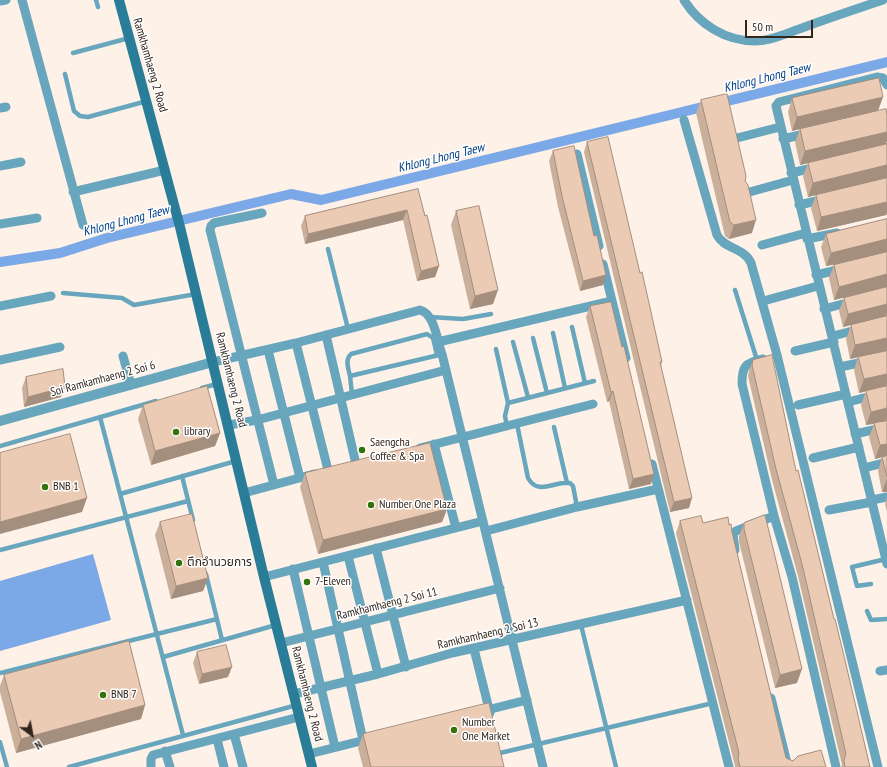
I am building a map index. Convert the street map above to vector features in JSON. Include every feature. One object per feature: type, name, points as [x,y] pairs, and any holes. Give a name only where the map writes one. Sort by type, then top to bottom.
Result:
[{"type":"main road","name":"Ramkhamhaeng 2 Road","points":[[119,0],[176,211],[213,362],[216,384],[229,425],[264,577],[312,767]]},
{"type":"street","points":[[0,1],[6,0]]},
{"type":"street","points":[[22,0],[83,225]]},
{"type":"street","points":[[684,0],[691,12],[707,26],[732,38],[755,41],[776,37],[860,3],[883,0]]},
{"type":"street","points":[[886,562],[883,532],[872,501],[833,339],[818,286],[776,106],[779,102],[877,77],[883,78],[887,85]]},
{"type":"street","points":[[684,120],[717,235],[722,242],[750,259],[777,355],[878,767]]},
{"type":"street","points":[[737,138],[780,127]]},
{"type":"street","points":[[783,139],[820,130]]},
{"type":"street","points":[[577,154],[629,368]]},
{"type":"street","points":[[0,166],[21,162]]},
{"type":"street","points":[[746,194],[828,164]]},
{"type":"street","points":[[73,192],[165,170]]},
{"type":"street","points":[[799,206],[836,197]]},
{"type":"street","points":[[262,213],[214,223],[210,230],[240,355],[274,485]]},
{"type":"street","points":[[0,224],[36,218]]},
{"type":"street","points":[[762,245],[806,236],[844,231]]},
{"type":"street","points":[[816,276],[851,266]]},
{"type":"street","points":[[768,300],[818,286]]},
{"type":"street","points":[[0,306],[51,296]]},
{"type":"street","points":[[824,309],[866,298]]},
{"type":"street","points":[[438,342],[612,301]]},
{"type":"street","points":[[213,362],[296,343],[420,310],[425,312],[430,317],[438,342],[439,355],[446,370],[543,767]]},
{"type":"street","points":[[795,351],[867,327]]},
{"type":"street","points":[[326,335],[356,464]]},
{"type":"street","points":[[244,493],[332,470],[311,405],[296,343]]},
{"type":"street","points":[[0,360],[60,347]]},
{"type":"street","points":[[268,350],[300,478]]},
{"type":"street","points":[[777,355],[757,360],[745,366],[742,371],[742,384],[774,516],[792,577],[836,767]]},
{"type":"street","points":[[123,356],[131,384]]},
{"type":"street","points":[[840,367],[887,357]]},
{"type":"street","name":"Soi Ramkamhaeng 2 Soi 6","points":[[0,421],[213,362]]},
{"type":"street","points":[[229,425],[257,420],[284,411],[446,370]]},
{"type":"street","points":[[798,405],[887,392]]},
{"type":"street","points":[[413,450],[593,404]]},
{"type":"street","points":[[856,434],[887,427]]},
{"type":"street","points":[[434,444],[456,528]]},
{"type":"street","points":[[813,458],[859,447]]},
{"type":"street","points":[[649,451],[729,767]]},
{"type":"street","points":[[864,468],[887,462]]},
{"type":"street","points":[[486,531],[577,507],[658,488]]},
{"type":"street","points":[[829,510],[887,497]]},
{"type":"street","points":[[737,558],[733,542],[733,534],[736,531],[774,516]]},
{"type":"street","points":[[264,577],[483,521]]},
{"type":"street","points":[[376,548],[406,667]]},
{"type":"street","points":[[348,556],[378,674]]},
{"type":"street","points":[[323,562],[339,629],[362,740]]},
{"type":"street","points":[[293,570],[322,687],[335,747]]},
{"type":"street","name":"Ramkhamhaeng 2 Soi 11","points":[[281,644],[500,588]]},
{"type":"street","name":"Ramkhamhaeng 2 Soi 13","points":[[294,694],[474,649],[687,600]]},
{"type":"street","points":[[474,649],[493,724]]},
{"type":"street","points":[[769,690],[788,767]]},
{"type":"street","points":[[467,715],[527,700]]},
{"type":"street","points":[[151,767],[150,759],[153,755],[299,717]]},
{"type":"street","points":[[234,734],[243,767]]},
{"type":"street","points":[[308,754],[385,735]]},
{"type":"street","points":[[217,739],[224,767]]},
{"type":"street","points":[[165,751],[170,767]]},
{"type":"lane","points":[[96,0],[98,7]]},
{"type":"lane","points":[[73,53],[129,38]]},
{"type":"lane","points":[[65,74],[74,111],[80,116],[88,117],[147,101]]},
{"type":"lane","points":[[328,249],[348,329]]},
{"type":"lane","points":[[735,290],[757,360]]},
{"type":"lane","points":[[63,293],[122,298],[134,305],[196,294]]},
{"type":"lane","points":[[430,317],[463,319],[491,314]]},
{"type":"lane","points":[[572,327],[585,383]]},
{"type":"lane","points":[[553,333],[566,388]]},
{"type":"lane","points":[[350,376],[439,355],[433,338],[427,334],[351,354],[348,357],[347,362],[352,394]]},
{"type":"lane","points":[[533,338],[547,393]]},
{"type":"lane","points":[[513,342],[528,398]]},
{"type":"lane","points":[[496,349],[508,403],[505,416],[512,425],[528,478],[531,483],[539,488],[567,483],[573,486],[577,507]]},
{"type":"lane","points":[[508,403],[594,381]]},
{"type":"lane","points":[[198,389],[216,384]]},
{"type":"lane","points":[[0,446],[160,400]]},
{"type":"lane","points":[[100,417],[183,735]]},
{"type":"lane","points":[[554,427],[567,483]]},
{"type":"lane","points":[[120,494],[238,461]]},
{"type":"lane","points":[[182,476],[195,529]]},
{"type":"lane","points":[[0,550],[188,500]]},
{"type":"lane","points":[[871,584],[857,586],[852,567],[886,562]]},
{"type":"lane","points":[[205,571],[222,640]]},
{"type":"lane","points":[[867,611],[871,620],[887,619]]},
{"type":"lane","points":[[0,673],[217,619]]},
{"type":"lane","points":[[163,656],[277,625]]},
{"type":"lane","points":[[581,625],[616,767]]},
{"type":"lane","points":[[500,753],[713,703]]},
{"type":"lane","points":[[69,767],[297,705]]},
{"type":"lane","points":[[0,742],[7,767]]},
{"type":"water","points":[[93,554],[111,620],[0,651],[0,581]]},
{"type":"building","points":[[879,78],[883,97],[797,117],[792,98]]},
{"type":"building","points":[[727,94],[746,176],[745,181],[748,185],[756,220],[734,225],[730,222],[701,100]]},
{"type":"building","points":[[886,109],[887,132],[805,151],[800,129]]},
{"type":"building","points":[[608,137],[640,273],[642,272],[662,362],[660,362],[692,498],[674,502],[587,142]]},
{"type":"building","points":[[887,144],[887,165],[813,183],[808,163]]},
{"type":"building","points":[[574,146],[594,236],[597,235],[606,275],[583,281],[562,196],[553,151]]},
{"type":"building","points":[[887,178],[887,202],[821,217],[816,195]]},
{"type":"building","points":[[418,189],[425,216],[427,215],[439,266],[421,271],[407,210],[308,234],[305,216]]},
{"type":"building","points":[[479,206],[498,290],[475,296],[456,211]]},
{"type":"building","points":[[887,219],[887,239],[831,253],[826,234]]},
{"type":"building","points":[[887,252],[887,274],[839,287],[834,265]]},
{"type":"building","points":[[887,287],[887,304],[848,314],[844,298]]},
{"type":"building","points":[[611,302],[622,347],[624,346],[654,474],[633,479],[613,391],[611,392],[590,306]]},
{"type":"building","points":[[887,316],[887,338],[855,345],[851,325]]},
{"type":"building","points":[[887,351],[887,374],[864,379],[858,357]]},
{"type":"building","points":[[772,355],[796,471],[798,470],[870,767],[845,767],[844,760],[846,754],[802,564],[776,469],[752,365],[753,360]]},
{"type":"building","points":[[63,369],[65,387],[28,397],[26,377]]},
{"type":"building","name":"library","points":[[207,386],[220,433],[155,451],[143,405]]},
{"type":"building","points":[[887,386],[887,408],[871,412],[866,391]]},
{"type":"building","points":[[887,421],[887,444],[880,445],[874,423]]},
{"type":"building","name":"BNB 1","points":[[70,434],[87,498],[0,522],[0,453]]},
{"type":"building","name":"Number One Plaza","points":[[430,443],[447,509],[323,540],[305,473]]},
{"type":"building","points":[[887,456],[887,477],[882,457]]},
{"type":"building","name":"ตึกอำนวยการ","points":[[192,514],[208,578],[176,586],[160,522]]},
{"type":"building","points":[[765,515],[802,669],[780,675],[744,529],[744,523]]},
{"type":"building","points":[[701,516],[703,523],[728,517],[729,525],[731,524],[786,758],[793,761],[798,756],[821,750],[826,767],[740,767],[738,758],[739,753],[680,521]]},
{"type":"building","points":[[129,641],[145,705],[21,739],[4,675]]},
{"type":"building","points":[[226,645],[232,667],[202,674],[197,652]]},
{"type":"building","name":"Number One Market","points":[[489,703],[504,767],[371,767],[363,734]]},
{"type":"waterway","name":"Khlong Lhong Taew","points":[[0,262],[60,253],[107,238],[291,194],[321,200],[887,62]]},
{"type":"place","name":"library","points":[[176,432]]},
{"type":"place","name":"Saengcha Coffee & Spa","points":[[362,450]]},
{"type":"place","name":"BNB 1","points":[[45,487]]},
{"type":"place","name":"Number One Plaza","points":[[371,505]]},
{"type":"place","name":"ตึกอำนวยการ","points":[[179,563]]},
{"type":"place","name":"7-Eleven","points":[[307,582]]},
{"type":"place","name":"BNB 7","points":[[103,695]]},
{"type":"place","name":"Number One Market","points":[[454,730]]}]
